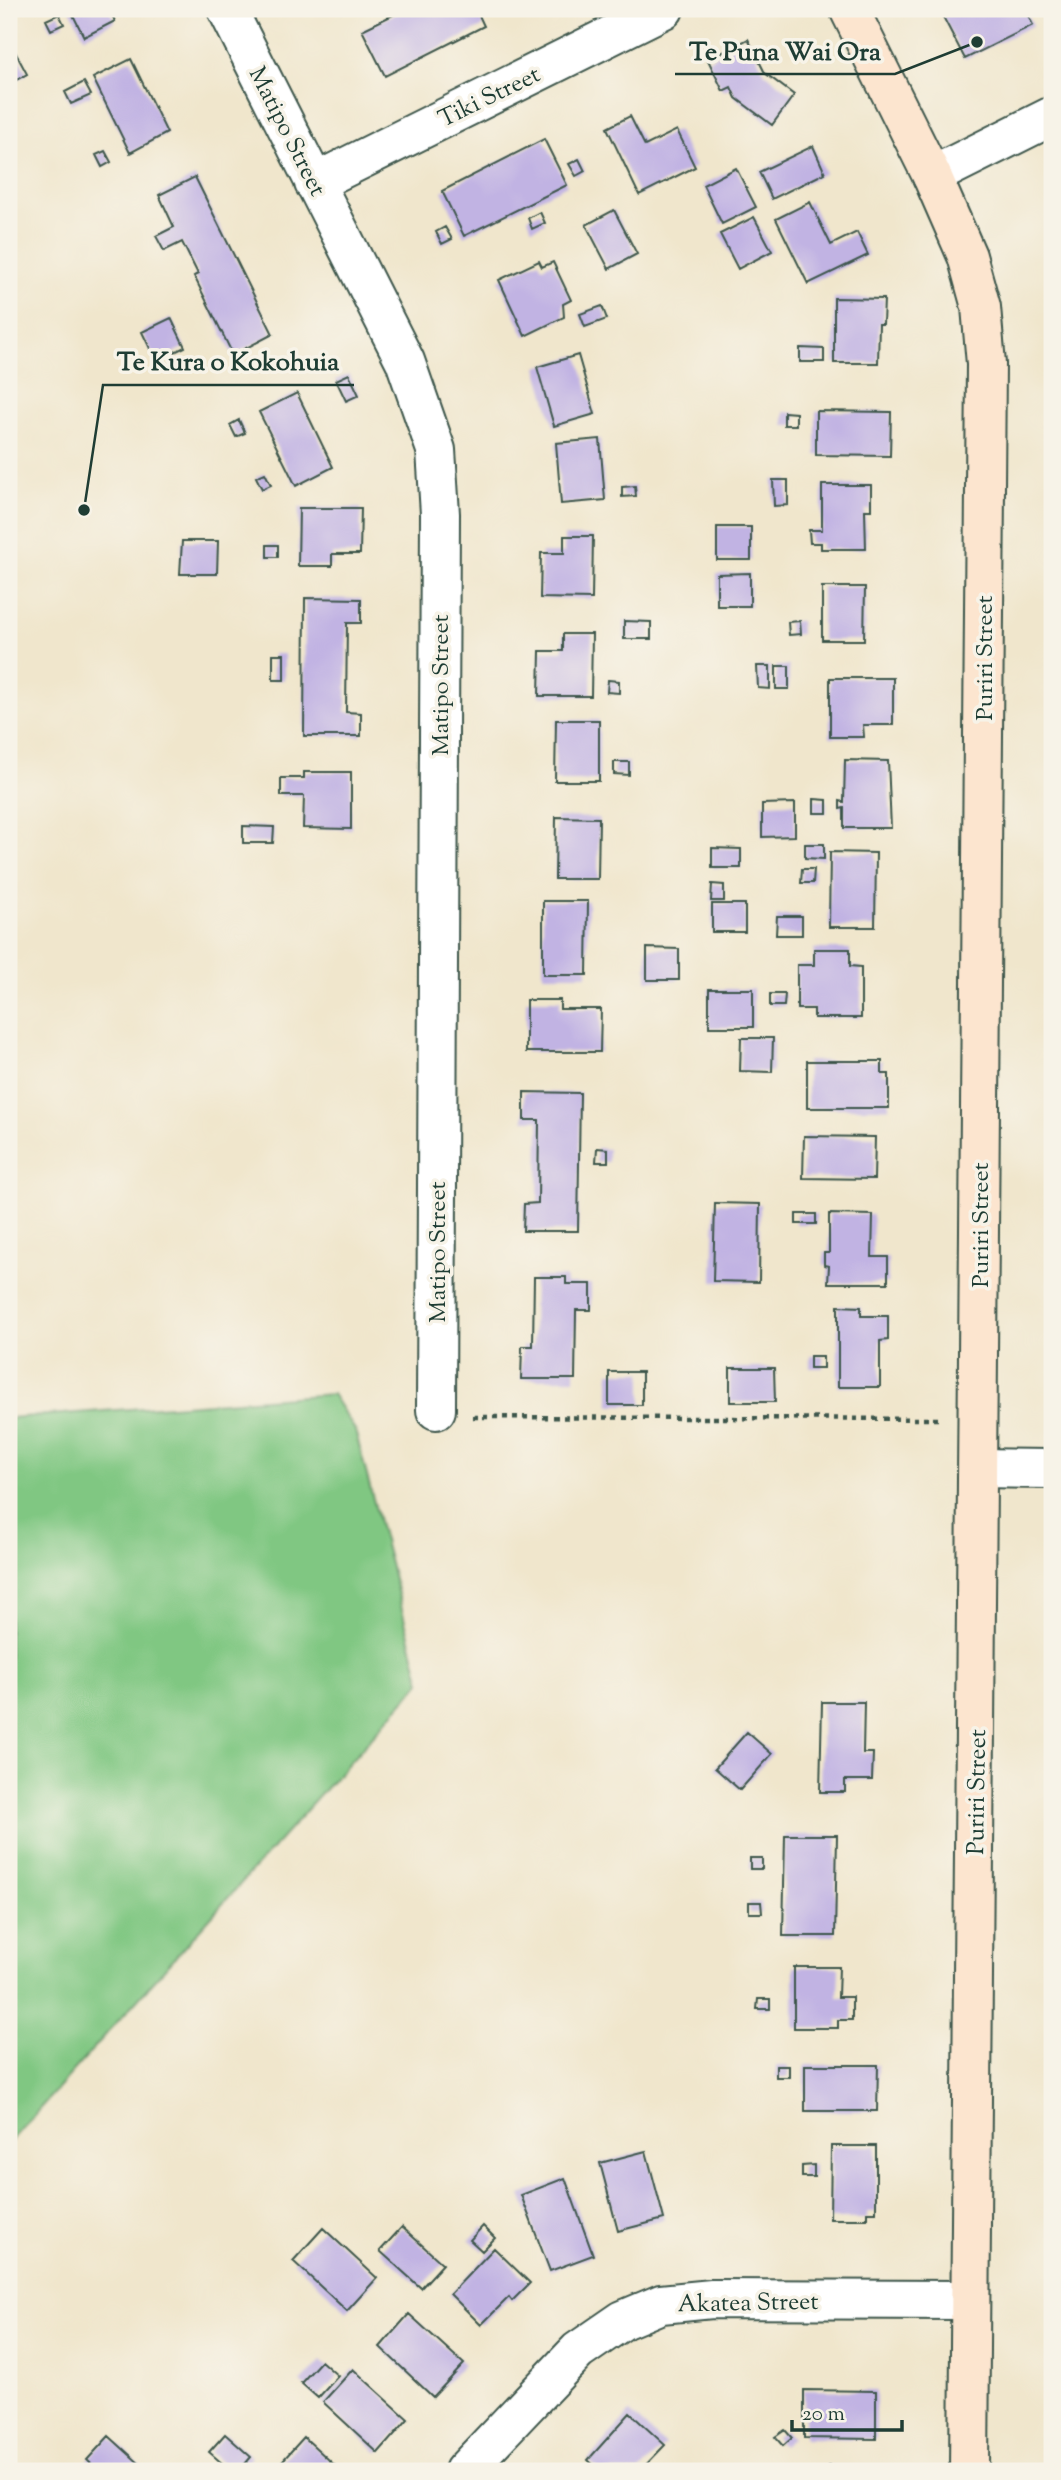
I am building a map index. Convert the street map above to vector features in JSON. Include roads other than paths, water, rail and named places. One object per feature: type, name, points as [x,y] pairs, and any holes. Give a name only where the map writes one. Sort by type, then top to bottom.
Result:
[{"type":"main road","name":"Puriri Street","points":[[849,9],[932,176],[975,279],[981,307],[986,364],[969,2471]]},
{"type":"street","name":"Matipo Street","points":[[227,9],[405,361],[436,450],[440,514],[436,1410]]},
{"type":"street","name":"Tiki Street","points":[[314,183],[664,9]]},
{"type":"street","points":[[932,176],[1052,116]]},
{"type":"street","points":[[979,1468],[1052,1469]]},
{"type":"street","name":"Akatea Street","points":[[464,2471],[578,2351],[623,2320],[661,2304],[712,2299],[970,2300]]},
{"type":"place","name":"Te Puna Wai Ora","points":[[977,42]]},
{"type":"place","name":"Te Kura o Kokohuia","points":[[84,510]]}]
